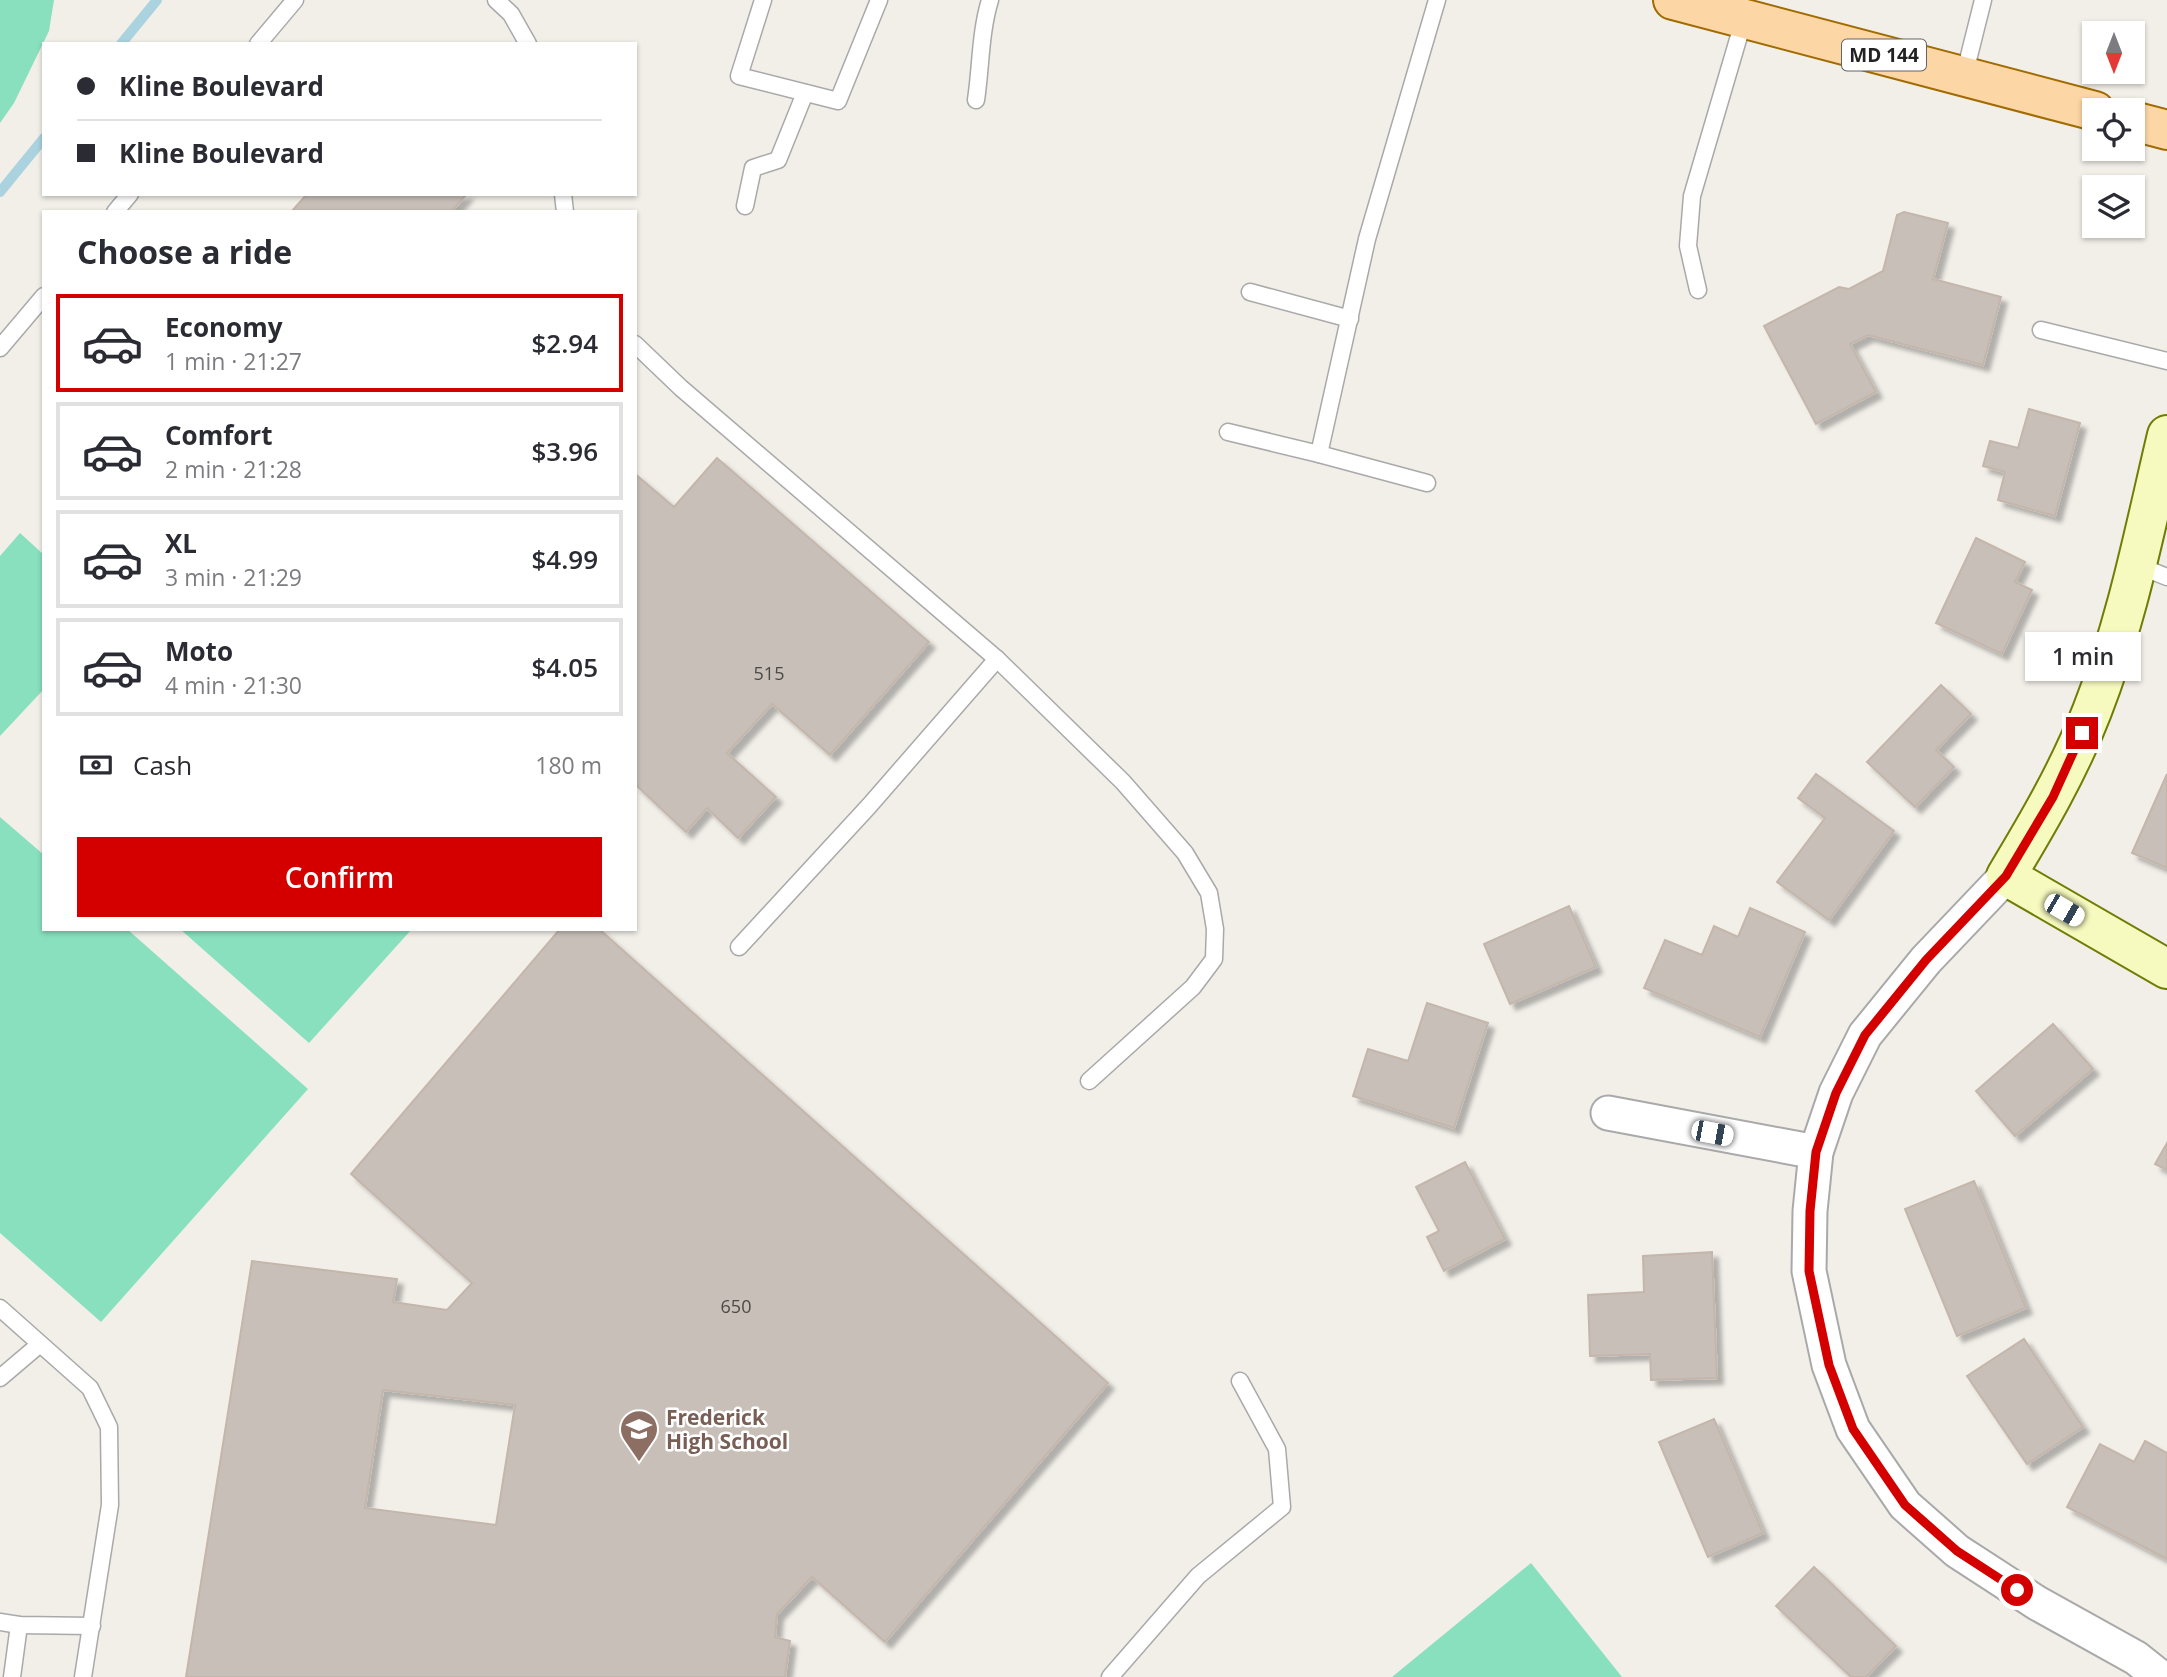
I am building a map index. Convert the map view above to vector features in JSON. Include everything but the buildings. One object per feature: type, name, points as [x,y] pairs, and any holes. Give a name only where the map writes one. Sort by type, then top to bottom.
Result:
[{"type":"main road","name":"MD 144","points":[[1673,0],[2082,108]]},
{"type":"main road","points":[[2145,124],[2167,130]]},
{"type":"street","points":[[2160,1677],[2136,1658],[2037,1603],[1957,1551],[1905,1505],[1853,1429],[1829,1365],[1809,1271],[1810,1211],[1816,1152],[1836,1093],[1865,1035],[1926,960],[2006,876],[2053,797],[2092,712],[2123,620],[2152,571],[2167,435]]},
{"type":"street","points":[[2006,876],[2167,969]]},
{"type":"street","points":[[1608,1113],[1816,1152]]},
{"type":"lane","points":[[260,42],[295,0]]},
{"type":"lane","points":[[496,0],[511,13],[527,42]]},
{"type":"lane","points":[[763,0],[739,76],[838,101],[879,0]]},
{"type":"lane","points":[[976,100],[981,65],[982,25],[990,0]]},
{"type":"lane","points":[[1319,454],[1367,239],[1437,0]]},
{"type":"lane","points":[[1964,76],[1983,0]]},
{"type":"lane","points":[[1698,290],[1688,246],[1692,196],[1744,19]]},
{"type":"lane","points":[[745,206],[752,168],[778,160],[805,93]]},
{"type":"lane","points":[[117,210],[128,196]]},
{"type":"lane","points":[[1250,292],[1350,319]]},
{"type":"lane","points":[[0,348],[42,298]]},
{"type":"lane","points":[[2041,330],[2167,361]]},
{"type":"lane","points":[[637,346],[681,388],[997,659],[1123,782],[1185,853],[1209,893],[1215,929],[1214,959],[1193,987],[1089,1081]]},
{"type":"lane","points":[[1228,432],[1427,483]]},
{"type":"lane","points":[[739,947],[869,806],[997,659]]},
{"type":"lane","points":[[0,1308],[90,1388],[109,1427],[110,1505],[83,1677]]},
{"type":"lane","points":[[0,1378],[40,1344]]},
{"type":"lane","points":[[1110,1677],[1198,1576],[1282,1507],[1277,1449],[1240,1381]]},
{"type":"lane","points":[[0,1622],[19,1625],[92,1626]]},
{"type":"lane","points":[[12,1677],[19,1625]]},
{"type":"green space","points":[[0,0],[54,0],[49,31],[14,103],[0,123]]},
{"type":"green space","points":[[20,533],[42,553],[42,691],[0,736],[0,556]]},
{"type":"green space","points":[[0,817],[42,853],[42,931],[129,931],[308,1089],[101,1322],[0,1233]]},
{"type":"green space","points":[[182,931],[410,931],[309,1043]]},
{"type":"green space","points":[[1531,1563],[1622,1677],[1392,1677]]},
{"type":"waterway","points":[[123,42],[157,0]]},
{"type":"waterway","points":[[0,192],[42,140]]},
{"type":"place","name":"Frederick High School","points":[[639,1463]]},
{"type":"route","points":[[2017,1590],[1957,1551],[1905,1505],[1853,1429],[1829,1365],[1809,1271],[1810,1211],[1816,1152],[1836,1093],[1865,1035],[1926,960],[2006,876],[2053,797],[2082,733]]}]
